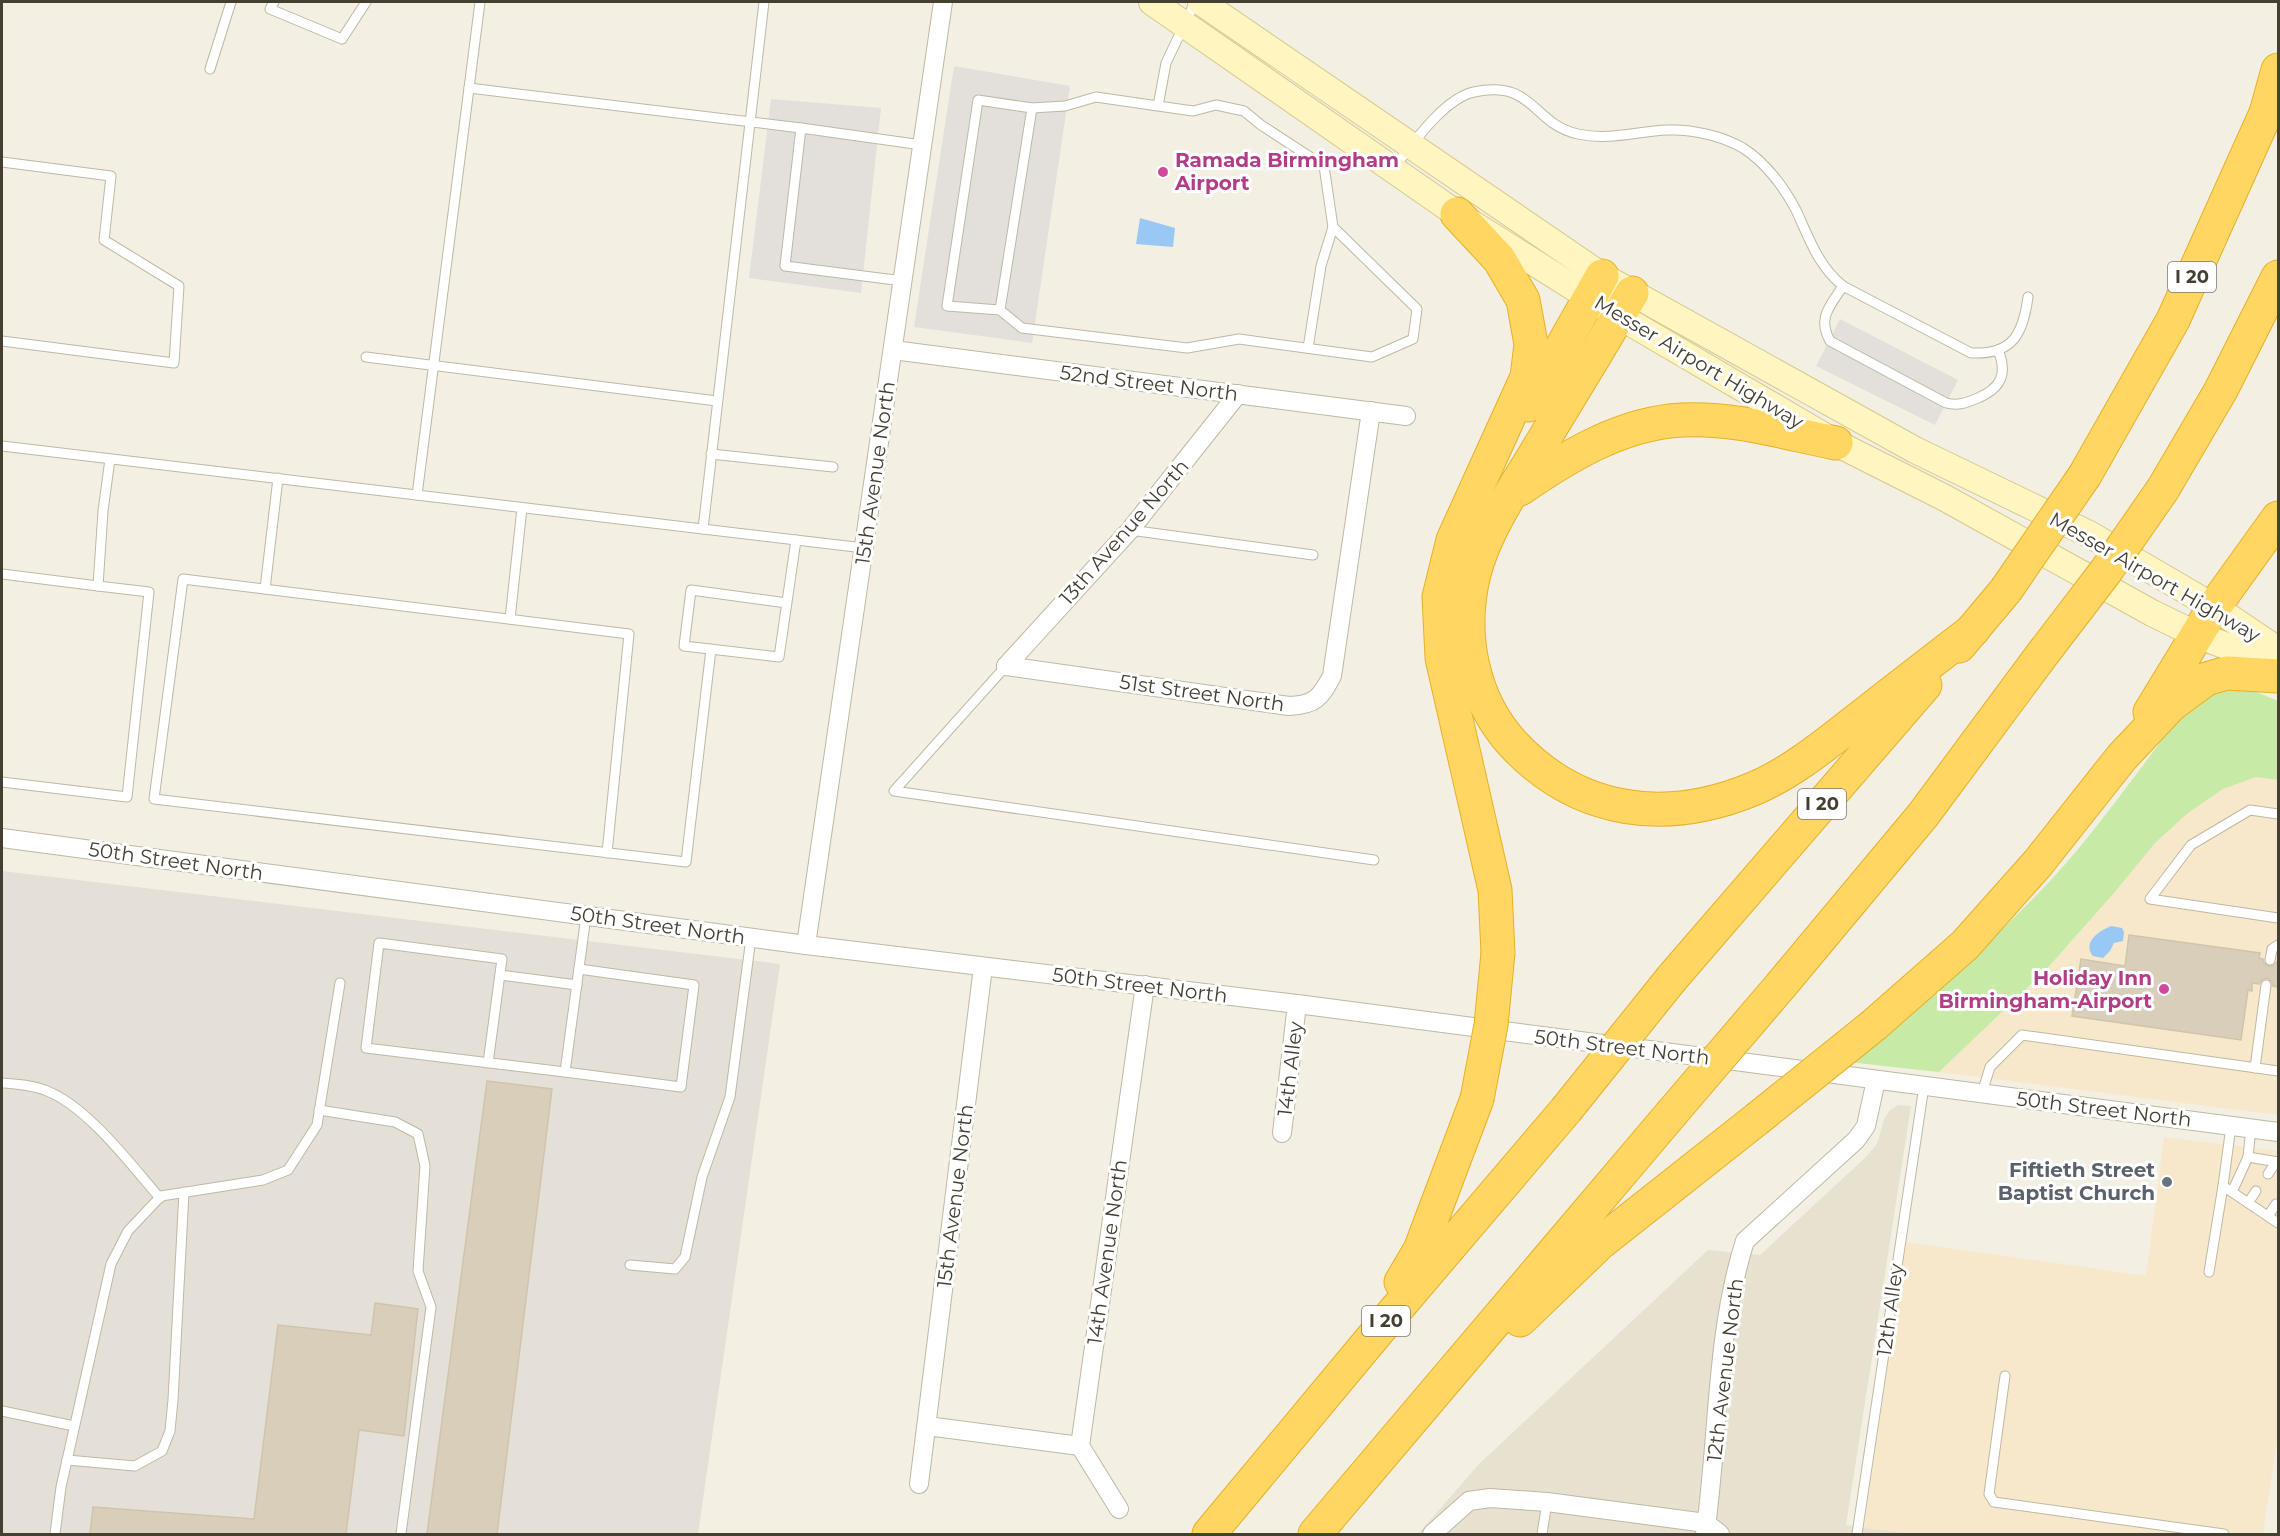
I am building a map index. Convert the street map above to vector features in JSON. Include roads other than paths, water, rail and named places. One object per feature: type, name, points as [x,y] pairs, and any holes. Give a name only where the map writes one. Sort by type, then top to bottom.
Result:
[{"type":"highway","name":"I 20","points":[[1209,1534],[1566,1110],[1672,978],[2006,590],[2085,475],[2173,320],[2266,113],[2278,70]]},
{"type":"highway","points":[[1358,1356],[1420,1250],[1477,1099],[1491,1025],[1498,953],[1496,890],[1442,657],[1439,597],[1453,540],[1527,377],[1531,344],[1523,300],[1499,259],[1457,214]]},
{"type":"highway","points":[[1315,1534],[1923,815],[2106,571],[2163,489],[2221,390],[2278,277]]},
{"type":"highway","points":[[1453,540],[1596,287]]},
{"type":"highway","points":[[1625,304],[1484,543],[1473,576],[1468,622],[1470,658],[1482,699],[1502,731],[1532,764],[1562,785],[1597,800],[1631,808],[1665,809],[1698,806],[1754,788],[1809,756],[1972,630]]},
{"type":"highway","points":[[1511,495],[1563,459],[1634,428],[1682,420],[1731,422],[1836,443]]},
{"type":"highway","points":[[2122,757],[2214,607],[2278,518]]},
{"type":"highway","points":[[2278,518],[2278,556]]},
{"type":"highway","points":[[1391,1443],[1600,1243],[1874,1025],[1965,945],[2037,863],[2122,757],[2172,705],[2206,679],[2227,673],[2278,676]]},
{"type":"main road","name":"Messer Airport Highway","points":[[1152,2],[1189,13],[1393,169],[1457,214],[1625,304],[1836,443],[1946,498],[2152,613],[2197,635],[2278,665]]},
{"type":"main road","name":"Messer Airport Highway","points":[[1200,2],[1411,145],[1596,287]]},
{"type":"main road","name":"Messer Airport Highway","points":[[1625,304],[1915,450],[2089,534],[2214,607],[2278,650]]},
{"type":"street","name":"15th Avenue North","points":[[806,945],[943,2]]},
{"type":"street","name":"52nd Street North","points":[[893,350],[1406,416]]},
{"type":"street","name":"13th Avenue North","points":[[1006,666],[1130,530],[1238,394]]},
{"type":"street","name":"51st Street North","points":[[1006,666],[1289,706],[1307,706],[1322,694],[1332,676],[1371,411]]},
{"type":"street","name":"50th Street North","points":[[2,838],[751,938],[1298,1004],[2278,1132]]},
{"type":"street","name":"15th Avenue North","points":[[919,1484],[983,967]]},
{"type":"street","name":"14th Avenue North","points":[[1080,1446],[1144,985]]},
{"type":"street","name":"14th Alley","points":[[1282,1133],[1298,1004]]},
{"type":"street","name":"12th Avenue North","points":[[1710,1531],[1727,1321],[1745,1241],[1856,1140],[1866,1126],[1876,1080]]},
{"type":"street","points":[[927,1426],[1080,1446],[1119,1509]]},
{"type":"street","points":[[1432,1534],[1469,1501],[1490,1498],[1547,1502],[1710,1531]]},
{"type":"lane","points":[[210,69],[231,2]]},
{"type":"lane","points":[[274,2],[270,9],[342,39],[366,2]]},
{"type":"lane","points":[[417,495],[480,2]]},
{"type":"lane","points":[[703,529],[764,2]]},
{"type":"lane","points":[[1158,106],[1166,63],[1189,13]]},
{"type":"lane","points":[[469,88],[922,145]]},
{"type":"lane","points":[[1393,169],[1411,145],[1454,101],[1473,92],[1500,89],[1519,95],[1550,120],[1576,134],[1601,138],[1669,130],[1711,135],[1742,148],[1769,172],[1794,208],[1817,257],[1829,275],[1843,286],[1971,353],[1998,350],[2013,340],[2021,331],[2028,297]]},
{"type":"lane","points":[[1308,348],[1321,266],[1333,227],[1324,166],[1260,125],[1244,111],[1216,105],[1193,111],[1096,97],[1065,106],[1032,108],[978,100],[947,306],[1000,310],[1022,328],[1187,348],[1239,339],[1372,357],[1413,339],[1417,309],[1333,227]]},
{"type":"lane","points":[[1000,310],[1032,108]]},
{"type":"lane","points":[[801,128],[785,266],[903,280]]},
{"type":"lane","points":[[2,162],[111,176],[104,240],[179,286],[174,363],[2,341]]},
{"type":"lane","points":[[1843,286],[1825,314],[1823,323],[1830,341],[1946,403],[1962,405],[1991,392],[2000,383],[2003,368],[1998,350]]},
{"type":"lane","points":[[366,357],[717,401]]},
{"type":"lane","points":[[2,446],[864,548]]},
{"type":"lane","points":[[711,454],[833,467]]},
{"type":"lane","points":[[98,586],[103,511],[110,459]]},
{"type":"lane","points":[[265,589],[278,478]]},
{"type":"lane","points":[[510,619],[522,508]]},
{"type":"lane","points":[[1130,530],[1313,555]]},
{"type":"lane","points":[[787,603],[691,590],[684,646],[779,657],[787,603],[796,540]]},
{"type":"lane","points":[[2,574],[148,592],[127,797],[2,782]]},
{"type":"lane","points":[[607,853],[628,634],[183,579],[154,799],[607,853],[686,862],[711,649]]},
{"type":"lane","points":[[1006,666],[894,791],[1374,860]]},
{"type":"lane","points":[[2278,814],[2250,810],[2191,844],[2150,899],[2278,918]]},
{"type":"lane","points":[[565,1072],[586,916]]},
{"type":"lane","points":[[630,1265],[675,1269],[685,1257],[702,1177],[730,1097],[751,938]]},
{"type":"lane","points":[[488,1063],[502,959],[379,944],[366,1048],[681,1088],[694,985],[579,969]]},
{"type":"lane","points":[[2270,960],[2272,949],[2278,945]]},
{"type":"lane","points":[[500,975],[577,985]]},
{"type":"lane","points":[[55,1534],[61,1487],[111,1264],[128,1231],[160,1198],[263,1180],[288,1170],[317,1125],[340,983]]},
{"type":"lane","points":[[2255,1068],[2266,985]]},
{"type":"lane","points":[[1982,1094],[1990,1067],[2022,1035],[2278,1071]]},
{"type":"lane","points":[[2,1083],[46,1090],[69,1103],[107,1138],[160,1198]]},
{"type":"lane","name":"12th Alley","points":[[1857,1534],[1923,1086]]},
{"type":"lane","points":[[319,1110],[395,1122],[418,1134],[425,1166],[418,1271],[431,1307],[401,1534]]},
{"type":"lane","points":[[2209,1272],[2231,1126]]},
{"type":"lane","points":[[2232,1192],[2248,1157],[2251,1128]]},
{"type":"lane","points":[[2248,1157],[2277,1162],[2268,1174]]},
{"type":"lane","points":[[2223,1186],[2278,1223]]},
{"type":"lane","points":[[2248,1203],[2256,1191]]},
{"type":"lane","points":[[67,1460],[135,1466],[162,1451],[170,1431],[173,1400],[184,1192]]},
{"type":"lane","points":[[2268,1216],[2276,1204]]},
{"type":"lane","points":[[2005,1376],[1989,1494],[1994,1502],[2224,1534]]},
{"type":"lane","points":[[2,1411],[74,1426]]},
{"type":"lane","points":[[1542,1534],[1547,1502]]},
{"type":"water","points":[[1140,218],[1175,228],[1173,247],[1136,244]]},
{"type":"water","points":[[2111,926],[2122,928],[2123,941],[2114,943],[2103,958],[2093,956],[2089,946],[2093,938]]},
{"type":"place","name":"Ramada Birmingham Airport","points":[[1163,172]]},
{"type":"place","name":"Holiday Inn Birmingham-Airport","points":[[2164,989]]},
{"type":"place","name":"Fiftieth Street Baptist Church","points":[[2167,1182]]}]
